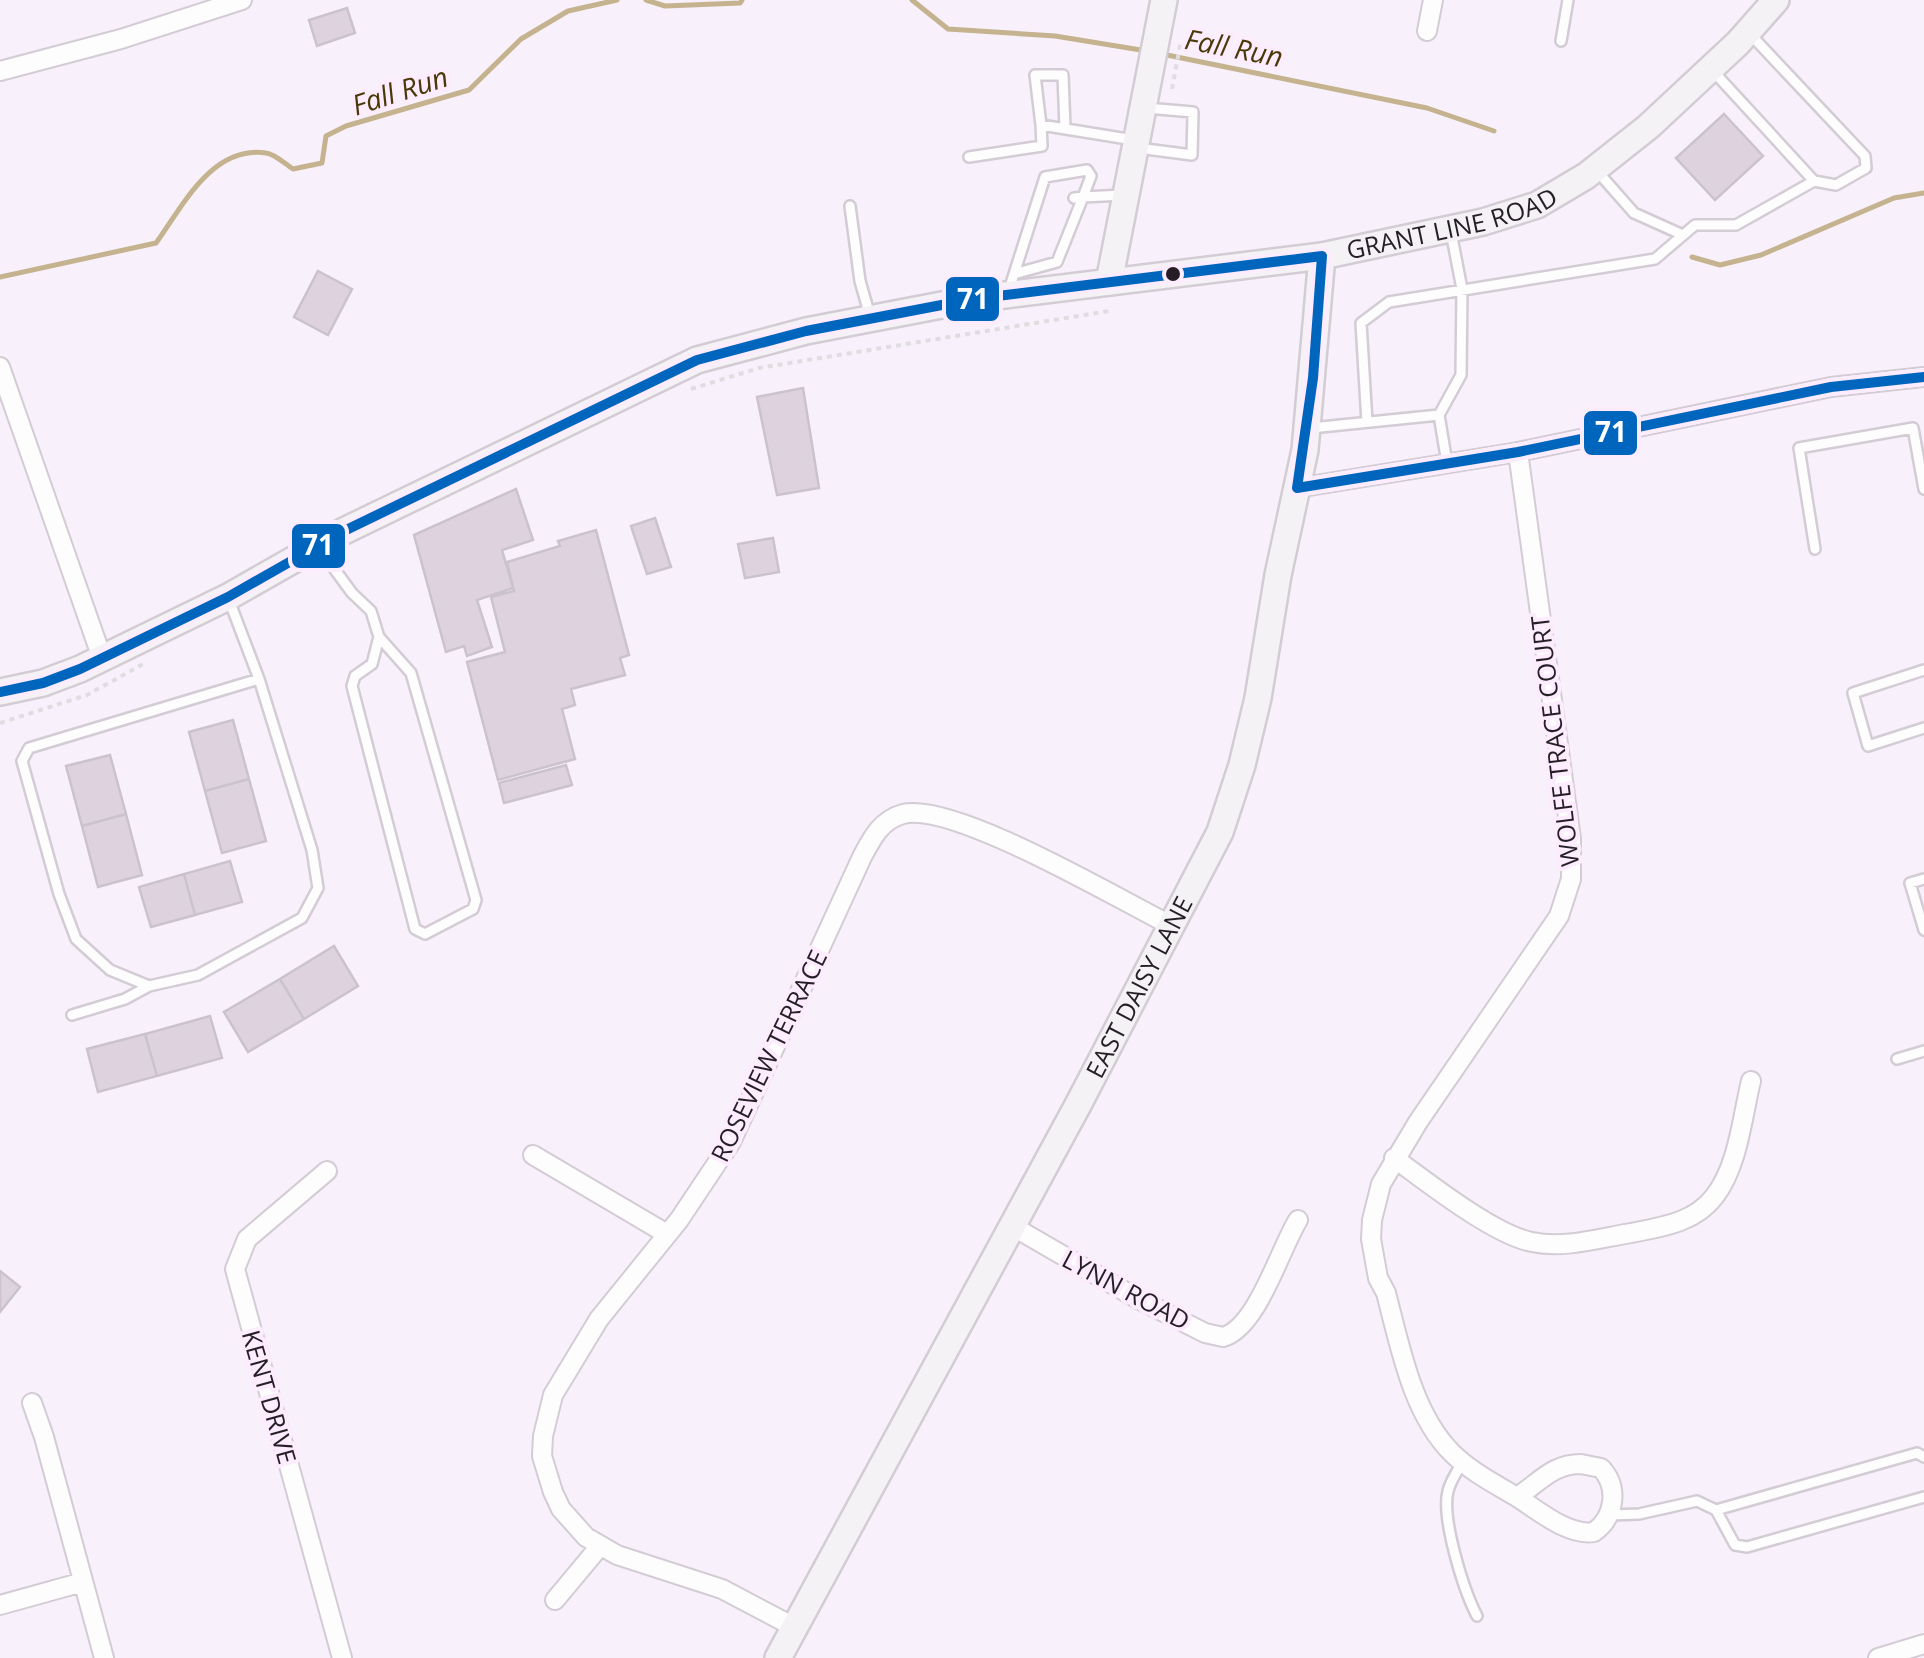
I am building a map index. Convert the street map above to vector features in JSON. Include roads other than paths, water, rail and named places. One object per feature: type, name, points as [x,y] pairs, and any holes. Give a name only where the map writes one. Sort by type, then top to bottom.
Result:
[{"type":"street","points":[[0,72],[197,7],[242,0]]},
{"type":"street","points":[[1109,282],[1143,108],[1162,72],[1169,39],[1164,0]]},
{"type":"street","points":[[1427,31],[1433,0]]},
{"type":"street","name":"GRANT LINE ROAD","points":[[0,692],[43,683],[102,658],[228,597],[318,546],[697,360],[1011,284],[1109,282],[1322,256],[1451,230],[1537,205],[1595,169],[1711,69],[1776,0]]},
{"type":"street","name":"EAST DAISY LANE","points":[[778,1658],[876,1482],[1220,832],[1242,765],[1297,488],[1307,429],[1322,256]]},
{"type":"street","points":[[0,368],[102,658]]},
{"type":"street","points":[[1297,488],[1518,452],[1763,399],[1924,377]]},
{"type":"street","name":"WOLFE TRACE COURT","points":[[1518,452],[1570,839],[1572,879],[1560,916],[1394,1158],[1375,1202],[1373,1260],[1431,1427],[1462,1462],[1554,1520],[1586,1533],[1604,1525],[1610,1515]]},
{"type":"street","name":"ROSEVIEW TERRACE","points":[[794,1627],[722,1588],[618,1555],[586,1537],[561,1509],[542,1456],[552,1395],[599,1318],[667,1234],[731,1142],[862,857],[880,826],[902,814],[928,812],[1003,838],[1172,926]]},
{"type":"street","points":[[1394,1158],[1489,1223],[1534,1243],[1584,1241],[1654,1228],[1687,1219],[1702,1210],[1722,1187],[1751,1080]]},
{"type":"street","points":[[533,1155],[667,1234]]},
{"type":"street","name":"KENT DRIVE","points":[[327,1171],[246,1239],[235,1270],[342,1658]]},
{"type":"street","name":"LYNN ROAD","points":[[1012,1226],[1138,1299],[1223,1338],[1239,1329],[1250,1312],[1298,1220]]},
{"type":"street","points":[[32,1404],[104,1658]]},
{"type":"street","points":[[1518,1497],[1561,1465],[1600,1468],[1610,1483],[1610,1515]]},
{"type":"street","points":[[555,1600],[600,1546]]},
{"type":"street","points":[[0,1606],[82,1582]]},
{"type":"street","points":[[1878,1658],[1924,1644]]},
{"type":"lane","points":[[1561,40],[1568,0]]},
{"type":"lane","points":[[1367,422],[1361,323],[1388,302],[1654,259],[1695,225],[1736,225],[1814,182],[1836,185],[1866,168],[1865,156],[1748,32]]},
{"type":"lane","points":[[1711,69],[1814,182]]},
{"type":"lane","points":[[968,157],[1042,146],[1036,75],[1063,74],[1065,128]]},
{"type":"lane","points":[[1041,125],[1192,155],[1193,112],[1143,108]]},
{"type":"lane","points":[[1595,169],[1634,213],[1683,235]]},
{"type":"lane","points":[[1087,170],[1091,176],[1059,248],[1057,262],[1011,284],[1042,199],[1045,177],[1087,170]]},
{"type":"lane","points":[[1079,198],[1126,195]]},
{"type":"lane","points":[[850,206],[860,281],[871,318]]},
{"type":"lane","points":[[1447,463],[1439,415],[1462,375],[1462,290],[1451,230]]},
{"type":"lane","points":[[1307,429],[1439,415]]},
{"type":"lane","points":[[1815,548],[1798,448],[1913,428],[1924,489]]},
{"type":"lane","points":[[318,546],[371,611],[380,637],[411,674],[476,900],[473,909],[425,934],[415,929],[352,686],[355,676],[372,664],[380,637]]},
{"type":"lane","points":[[72,1014],[125,1000],[149,986],[198,975],[302,918],[318,888],[312,850],[260,679],[228,597]]},
{"type":"lane","points":[[1924,670],[1852,693],[1868,746],[1924,728]]},
{"type":"lane","points":[[149,986],[110,970],[76,940],[22,761],[29,748],[260,679]]},
{"type":"lane","points":[[1924,879],[1910,883],[1924,930]]},
{"type":"lane","points":[[1897,1059],[1924,1051]]},
{"type":"lane","points":[[1716,1510],[1917,1454],[1924,1457]]},
{"type":"lane","points":[[1462,1462],[1448,1490],[1446,1510],[1465,1594],[1477,1616]]},
{"type":"lane","points":[[1610,1515],[1640,1514],[1697,1500],[1716,1510],[1735,1544],[1747,1547],[1924,1497]]},
{"type":"waterway","name":"Fall Run","points":[[0,277],[156,243],[200,182],[230,159],[247,153],[266,153],[293,169],[322,163],[326,136],[346,126],[469,90],[521,39],[568,11],[617,0]]},
{"type":"waterway","name":"Fall Run","points":[[646,0],[665,6],[742,0]]},
{"type":"waterway","name":"Fall Run","points":[[912,0],[948,29],[1055,36],[1147,51]]},
{"type":"waterway","name":"Fall Run","points":[[1162,54],[1427,108],[1494,131]]},
{"type":"waterway","name":"Fall Run","points":[[1692,257],[1720,265],[1761,255],[1894,198],[1924,193]]}]
